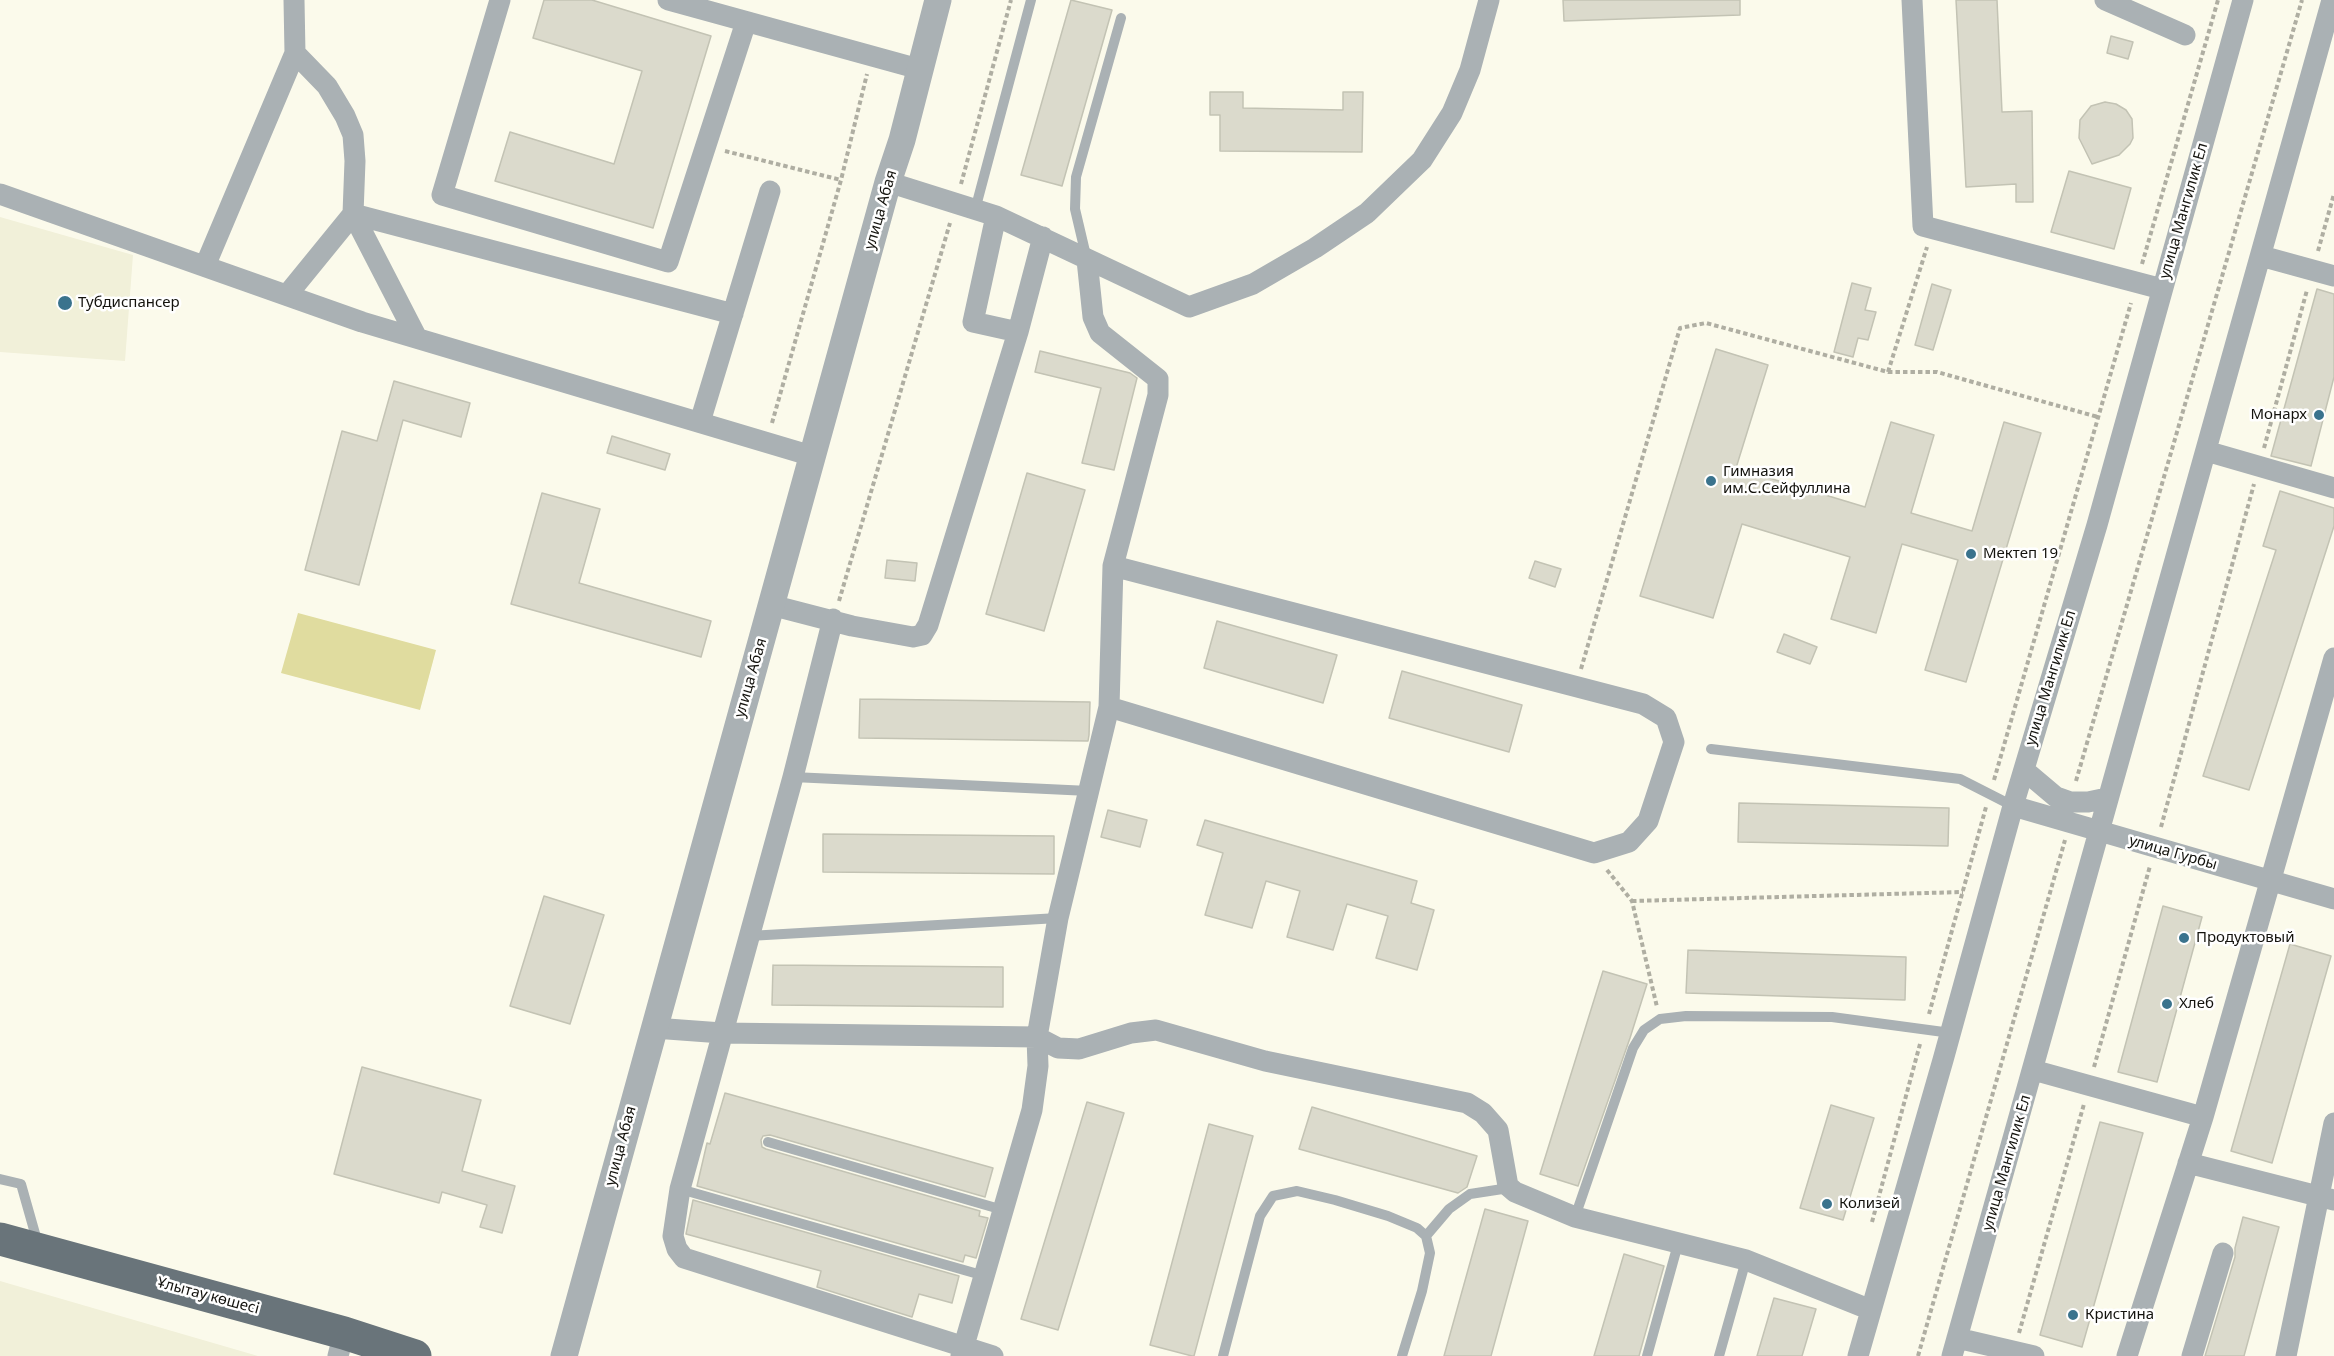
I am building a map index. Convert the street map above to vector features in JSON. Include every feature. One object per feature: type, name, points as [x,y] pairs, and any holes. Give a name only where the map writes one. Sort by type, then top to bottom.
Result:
[{"type":"main road","name":"Ұлытау көшесі","points":[[0,1239],[341,1345],[415,1356]]},
{"type":"street","points":[[205,266],[295,53],[294,0]]},
{"type":"street","points":[[500,0],[441,195],[668,262],[746,22]]},
{"type":"street","points":[[668,0],[919,69]]},
{"type":"street","name":"улица Абая","points":[[564,1356],[888,182],[902,140],[938,0]]},
{"type":"street","points":[[888,182],[996,216],[1189,308],[1253,284],[1315,248],[1367,213],[1422,160],[1452,113],[1470,70],[1489,0]]},
{"type":"street","points":[[1912,0],[1923,226],[2162,289]]},
{"type":"street","points":[[2105,0],[2185,35]]},
{"type":"street","name":"улица Мангилик Ел","points":[[1858,1356],[1951,1033],[2013,806],[2097,525],[2243,0]]},
{"type":"street","name":"улица Мангилик Ел","points":[[1954,1347],[2332,0]]},
{"type":"street","points":[[295,53],[327,86],[345,116],[353,135],[355,161],[353,214],[417,338]]},
{"type":"street","points":[[700,422],[770,191]]},
{"type":"street","points":[[0,194],[362,322],[812,456]]},
{"type":"street","points":[[287,295],[353,214]]},
{"type":"street","points":[[353,214],[733,314]]},
{"type":"street","points":[[996,216],[973,322],[1018,332]]},
{"type":"street","points":[[771,605],[833,619],[852,626],[913,637],[922,635],[928,625],[1018,332],[1043,237]]},
{"type":"street","points":[[2261,256],[2334,276]]},
{"type":"street","points":[[962,1352],[1032,1110],[1038,1066],[1037,1037],[1058,918],[1109,707],[1113,566],[1158,395],[1158,379],[1100,333],[1093,317],[1087,260]]},
{"type":"street","points":[[2206,451],[2334,488]]},
{"type":"street","points":[[1109,707],[1594,853],[1629,842],[1648,821],[1674,742],[1666,718],[1642,704],[1113,566]]},
{"type":"street","points":[[833,619],[793,777],[680,1189],[673,1236],[677,1249],[684,1258],[962,1352],[993,1356]]},
{"type":"street","points":[[2127,1356],[2203,1117],[2334,658]]},
{"type":"street","points":[[2024,770],[2056,797],[2070,802],[2088,802],[2107,798]]},
{"type":"street","name":"улица Гурбы","points":[[2013,806],[2334,899]]},
{"type":"street","points":[[654,1028],[722,1033],[1037,1037],[1058,1048],[1079,1049],[1131,1033],[1156,1030],[1265,1061],[1467,1103],[1483,1113],[1498,1130],[1509,1188],[1575,1217],[1746,1260],[1871,1310]]},
{"type":"street","points":[[2033,1070],[2203,1117]]},
{"type":"street","points":[[2286,1356],[2326,1198],[2334,1123]]},
{"type":"street","points":[[2188,1163],[2326,1198]]},
{"type":"street","points":[[2192,1356],[2223,1253]]},
{"type":"street","points":[[1954,1347],[2013,1351],[2034,1356]]},
{"type":"lane","points":[[965,206],[994,146],[1032,0]]},
{"type":"lane","points":[[1087,260],[1075,209],[1076,177],[1120,18]]},
{"type":"lane","points":[[1711,749],[1960,779],[2013,806]]},
{"type":"lane","points":[[793,777],[1089,791]]},
{"type":"lane","points":[[748,936],[1058,918]]},
{"type":"lane","points":[[1575,1217],[1633,1048],[1644,1030],[1660,1019],[1686,1016],[1832,1017],[1951,1033]]},
{"type":"lane","points":[[768,1142],[1003,1210]]},
{"type":"lane","points":[[0,1179],[21,1184],[40,1250]]},
{"type":"lane","points":[[1426,1236],[1449,1209],[1470,1194],[1509,1188]]},
{"type":"lane","points":[[680,1189],[985,1276]]},
{"type":"lane","points":[[1223,1356],[1260,1216],[1274,1196],[1298,1191],[1388,1216],[1416,1228],[1426,1236],[1430,1253],[1422,1291],[1402,1356]]},
{"type":"lane","points":[[1647,1356],[1678,1244]]},
{"type":"lane","points":[[1719,1356],[1746,1260]]},
{"type":"path","points":[[833,619],[965,206],[1011,0]]},
{"type":"path","points":[[1872,1222],[1990,793],[2218,0]]},
{"type":"path","points":[[2070,802],[2302,0]]},
{"type":"path","points":[[767,442],[841,180],[872,56]]},
{"type":"path","points":[[706,146],[841,180]]},
{"type":"path","points":[[2013,1351],[2089,1086],[2334,195]]},
{"type":"path","points":[[1888,372],[1933,229]]},
{"type":"path","points":[[1575,687],[1680,328],[1706,323],[1888,372],[1937,372],[2098,417]]},
{"type":"path","points":[[1918,1356],[2070,823]]},
{"type":"path","points":[[1594,853],[1632,901],[1660,1019]]},
{"type":"path","points":[[1632,901],[1963,892]]},
{"type":"shaded area","name":"Тубдиспансер","points":[[0,217],[133,255],[125,361],[0,352]]},
{"type":"shaded area","points":[[298,613],[436,650],[420,710],[281,673]]},
{"type":"shaded area","points":[[0,1281],[258,1356],[0,1356]]},
{"type":"building","points":[[544,0],[592,0],[711,36],[653,228],[495,181],[510,132],[614,164],[642,71],[533,38]]},
{"type":"building","points":[[1071,0],[1112,10],[1062,186],[1021,175]]},
{"type":"building","points":[[1563,0],[1740,0],[1740,15],[1564,21]]},
{"type":"building","points":[[1956,0],[1997,0],[2002,112],[2032,111],[2033,202],[2016,202],[2016,184],[1966,187]]},
{"type":"building","points":[[2111,36],[2133,42],[2128,59],[2107,53]]},
{"type":"building","points":[[1210,92],[1243,92],[1243,108],[1343,110],[1343,92],[1363,92],[1362,152],[1220,151],[1220,115],[1210,115]]},
{"type":"building","points":[[2105,102],[2116,104],[2126,110],[2132,119],[2133,138],[2119,155],[2092,164],[2079,138],[2080,120],[2091,106]]},
{"type":"building","points":[[2069,171],[2131,188],[2114,249],[2051,232]]},
{"type":"building","points":[[1852,283],[1871,288],[1865,310],[1876,312],[1868,340],[1858,338],[1853,357],[1834,352]]},
{"type":"building","points":[[1932,284],[1951,290],[1933,350],[1915,345]]},
{"type":"building","points":[[2317,289],[2334,294],[2334,377],[2311,466],[2271,456]]},
{"type":"building","points":[[1716,349],[1768,365],[1736,468],[1865,507],[1891,422],[1934,435],[1911,513],[1972,531],[2004,422],[2041,433],[1966,682],[1925,670],[1958,560],[1902,544],[1876,633],[1831,619],[1850,557],[1742,524],[1713,618],[1640,596]]},
{"type":"building","points":[[1040,351],[1130,373],[1137,378],[1114,470],[1082,463],[1101,388],[1035,372]]},
{"type":"building","points":[[394,381],[470,403],[461,437],[403,420],[359,585],[305,570],[342,431],[377,441]]},
{"type":"building","points":[[612,436],[670,454],[665,470],[607,453]]},
{"type":"building","points":[[1027,473],[1085,490],[1044,631],[986,614]]},
{"type":"building","points":[[2280,491],[2334,508],[2334,526],[2249,790],[2203,776],[2276,550],[2263,546]]},
{"type":"building","points":[[542,493],[600,509],[579,583],[711,621],[701,657],[511,604]]},
{"type":"building","points":[[887,560],[917,563],[915,581],[885,578]]},
{"type":"building","points":[[1535,561],[1561,569],[1555,587],[1529,578]]},
{"type":"building","points":[[1217,621],[1337,655],[1323,703],[1204,668]]},
{"type":"building","points":[[1784,634],[1817,647],[1810,664],[1777,652]]},
{"type":"building","points":[[1402,671],[1522,705],[1509,752],[1389,718]]},
{"type":"building","points":[[860,699],[1090,702],[1088,741],[859,738]]},
{"type":"building","points":[[1739,803],[1949,808],[1948,846],[1738,842]]},
{"type":"building","points":[[1108,810],[1147,820],[1140,847],[1101,837]]},
{"type":"building","points":[[1205,820],[1417,881],[1411,903],[1434,910],[1417,970],[1376,958],[1388,916],[1347,904],[1333,950],[1287,937],[1300,891],[1266,881],[1252,928],[1205,915],[1223,853],[1197,845]]},
{"type":"building","points":[[823,834],[1054,836],[1054,874],[823,872]]},
{"type":"building","points":[[544,896],[604,915],[570,1024],[510,1006]]},
{"type":"building","points":[[2163,906],[2202,917],[2157,1082],[2118,1072]]},
{"type":"building","points":[[2290,944],[2331,956],[2272,1163],[2231,1151]]},
{"type":"building","points":[[1688,950],[1906,957],[1905,1000],[1686,993]]},
{"type":"building","points":[[773,965],[1003,967],[1003,1007],[772,1005]]},
{"type":"building","points":[[1603,971],[1647,984],[1578,1186],[1540,1174]]},
{"type":"building","points":[[362,1067],[481,1100],[462,1171],[515,1186],[502,1233],[480,1227],[487,1205],[442,1192],[439,1203],[334,1174]]},
{"type":"building","points":[[725,1093],[993,1168],[985,1197],[770,1135],[763,1136],[761,1140],[762,1147],[766,1149],[980,1211],[979,1216],[988,1218],[976,1258],[965,1255],[963,1262],[697,1186],[707,1143],[710,1144]]},
{"type":"building","points":[[1087,1102],[1124,1113],[1058,1330],[1021,1319]]},
{"type":"building","points":[[1831,1105],[1874,1118],[1843,1220],[1800,1208]]},
{"type":"building","points":[[1312,1107],[1477,1156],[1467,1187],[1458,1193],[1299,1149]]},
{"type":"building","points":[[2100,1122],[2143,1133],[2082,1347],[2040,1335]]},
{"type":"building","points":[[1209,1124],[1253,1136],[1194,1356],[1192,1356],[1150,1345]]},
{"type":"building","points":[[693,1200],[959,1276],[952,1303],[919,1294],[912,1317],[817,1287],[821,1271],[686,1234]]},
{"type":"building","points":[[1485,1209],[1528,1221],[1491,1356],[1444,1356]]},
{"type":"building","points":[[2243,1217],[2279,1227],[2244,1356],[2205,1356],[2235,1257]]},
{"type":"building","points":[[1624,1254],[1664,1266],[1639,1356],[1594,1356]]},
{"type":"building","points":[[1774,1298],[1816,1309],[1802,1356],[1757,1356]]},
{"type":"place","name":"Тубдиспансер","points":[[65,303]]},
{"type":"place","name":"Монарх","points":[[2319,415]]},
{"type":"place","name":"Гимназия им.С.Сейфуллина","points":[[1711,481]]},
{"type":"place","name":"Мектеп 19","points":[[1971,554]]},
{"type":"place","name":"Продуктовый","points":[[2184,938]]},
{"type":"place","name":"Хлеб","points":[[2167,1004]]},
{"type":"place","name":"Колизей","points":[[1827,1204]]},
{"type":"place","name":"Кристина","points":[[2073,1315]]}]
